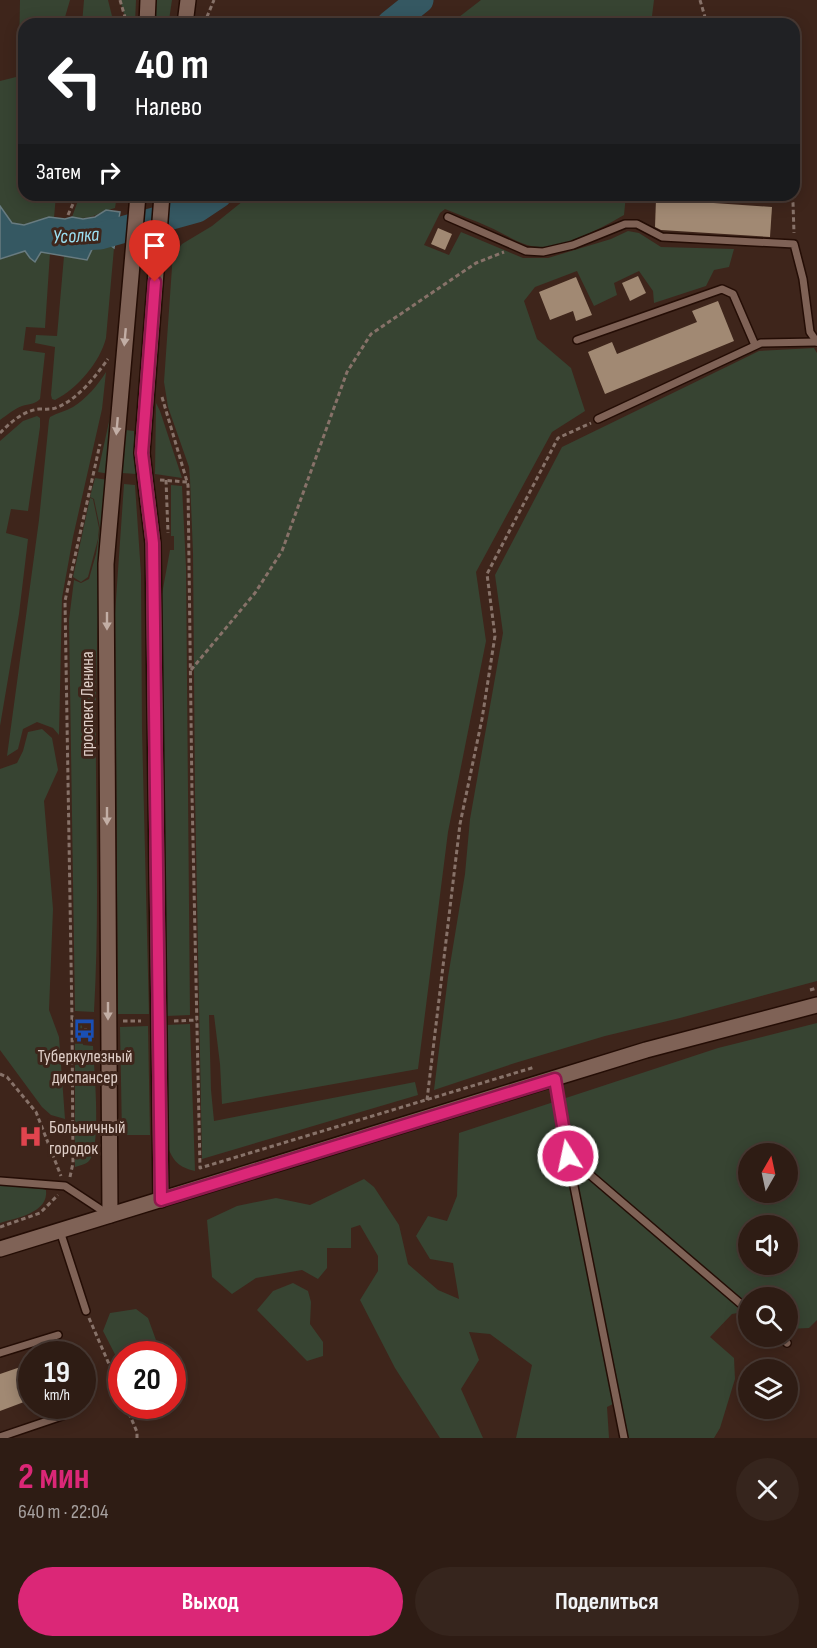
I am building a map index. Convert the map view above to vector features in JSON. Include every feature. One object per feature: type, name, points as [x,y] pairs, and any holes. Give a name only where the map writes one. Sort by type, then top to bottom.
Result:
[{"type":"street","points":[[147,18],[148,0]]},
{"type":"street","points":[[186,18],[188,0]]},
{"type":"street","name":"проспект Ленина","points":[[110,1215],[106,564],[137,201]]},
{"type":"street","points":[[161,1200],[153,543],[142,453],[162,201]]},
{"type":"street","points":[[0,1249],[646,1050],[817,1005]]},
{"type":"lane","points":[[448,218],[526,251],[543,252],[573,245],[625,224],[637,224],[662,237],[794,244],[803,279],[810,332],[817,342]]},
{"type":"lane","points":[[577,340],[722,289],[733,294],[755,345]]},
{"type":"lane","points":[[598,419],[760,343],[817,342]]},
{"type":"lane","points":[[555,1079],[624,1438]]},
{"type":"lane","points":[[568,1156],[738,1301]]},
{"type":"lane","points":[[0,1181],[65,1186],[110,1215]]},
{"type":"lane","points":[[60,1231],[86,1311]]},
{"type":"lane","points":[[0,1353],[58,1335]]},
{"type":"lane","points":[[0,1437],[53,1419]]},
{"type":"path","points":[[120,0],[125,18]]},
{"type":"path","points":[[206,18],[214,0]]},
{"type":"path","points":[[700,0],[705,18]]},
{"type":"path","points":[[68,215],[74,201]]},
{"type":"path","points":[[792,201],[794,244]]},
{"type":"path","points":[[190,672],[255,593],[282,551],[348,372],[371,334],[476,263],[517,247]]},
{"type":"path","points":[[0,433],[20,416],[39,409],[51,409],[70,400],[83,389],[110,356]]},
{"type":"path","points":[[162,397],[187,482],[200,1168]]},
{"type":"path","points":[[427,1100],[460,824],[482,719],[495,636],[487,574],[558,438],[598,419]]},
{"type":"path","points":[[0,1227],[40,1213],[65,1186],[71,1175],[73,1163],[65,601],[101,442]]},
{"type":"path","points":[[160,480],[187,482]]},
{"type":"path","points":[[166,480],[168,537]]},
{"type":"path","points":[[72,1020],[88,1020],[85,1040]]},
{"type":"path","points":[[174,1021],[197,1020]]},
{"type":"path","points":[[121,1021],[141,1021]]},
{"type":"path","points":[[0,1074],[7,1077],[36,1112],[65,1186]]},
{"type":"path","points":[[86,1311],[108,1362]]},
{"type":"path","points":[[132,1419],[137,1431],[137,1438]]},
{"type":"green space","points":[[20,0],[70,0],[65,18],[20,18]]},
{"type":"green space","points":[[84,0],[108,0],[112,18],[82,18]]},
{"type":"green space","points":[[120,0],[136,0],[135,18],[125,18]]},
{"type":"green space","points":[[156,0],[172,0],[169,18],[155,18]]},
{"type":"green space","points":[[481,0],[654,0],[652,18],[458,18]]},
{"type":"green space","points":[[18,76],[18,201],[55,201],[54,218],[49,217],[24,225],[12,223],[0,206],[0,81]]},
{"type":"green space","points":[[78,201],[116,201],[115,208],[90,217],[72,217]]},
{"type":"green space","points":[[243,201],[275,203],[276,201],[625,201],[624,215],[603,227],[577,239],[538,247],[517,241],[445,209],[440,213],[424,245],[449,255],[461,232],[523,258],[548,258],[611,239],[628,231],[639,233],[661,247],[734,249],[729,267],[714,270],[706,286],[654,303],[653,291],[639,271],[614,283],[617,295],[594,306],[577,271],[535,287],[524,301],[537,339],[571,368],[585,411],[552,432],[476,572],[486,641],[448,832],[418,1069],[222,1104],[214,1015],[209,1015],[214,1121],[415,1082],[418,1095],[202,1159],[190,479],[189,467],[168,407],[164,382],[173,253],[182,244],[212,226]]},
{"type":"green space","points":[[95,243],[107,243],[114,248],[106,338],[99,356],[87,374],[72,389],[55,400],[51,395],[55,347],[35,343],[36,335],[57,336],[64,256],[87,260]]},
{"type":"green space","points":[[25,251],[30,258],[41,252],[50,253],[45,328],[26,327],[23,350],[45,353],[40,399],[16,409],[0,420],[0,259]]},
{"type":"green space","points":[[814,348],[817,353],[817,981],[605,1036],[434,1090],[448,977],[465,874],[470,819],[503,633],[495,575],[562,447],[759,351]]},
{"type":"green space","points":[[106,372],[102,409],[73,537],[62,598],[59,735],[53,728],[37,722],[23,729],[18,749],[7,756],[39,520],[49,420],[50,417],[83,400]]},
{"type":"green space","points":[[114,399],[109,474],[98,472]]},
{"type":"green space","points":[[156,403],[160,411],[182,478],[155,474]]},
{"type":"green space","points":[[37,416],[40,418],[40,427],[28,511],[11,509],[6,533],[28,539],[19,614],[0,726],[0,441],[23,421]]},
{"type":"green space","points":[[126,430],[134,431],[136,474],[122,473]]},
{"type":"green space","points":[[95,478],[108,480],[101,566],[96,697],[97,922],[94,1012],[75,1011],[69,620],[74,580],[81,583],[89,579],[96,554],[100,528],[94,499],[90,497]]},
{"type":"green space","points":[[124,484],[135,485],[141,574],[142,730],[149,1014],[118,1014],[115,614]]},
{"type":"green space","points":[[171,485],[182,486],[186,567],[190,1015],[167,1016],[162,594],[170,550],[174,550],[174,536],[171,536]]},
{"type":"green space","points":[[90,498],[93,499],[99,528],[98,539],[88,577],[81,582],[73,577]]},
{"type":"green space","points":[[42,729],[52,738],[58,770],[44,801],[53,909],[49,1010],[59,1037],[65,1119],[51,1115],[42,1107],[0,1050],[0,769],[17,763],[28,732]]},
{"type":"green space","points":[[817,1023],[817,1320],[809,1328],[798,1329],[798,1287],[738,1287],[738,1313],[732,1314],[710,1337],[734,1358],[735,1379],[720,1428],[714,1438],[628,1438],[621,1430],[617,1402],[607,1407],[609,1438],[516,1438],[532,1365],[490,1334],[469,1332],[479,1360],[461,1389],[483,1438],[440,1438],[395,1368],[360,1300],[378,1271],[378,1256],[360,1225],[351,1228],[351,1248],[327,1248],[327,1268],[318,1279],[302,1270],[256,1278],[232,1294],[212,1277],[207,1220],[237,1206],[276,1198],[310,1205],[364,1179],[374,1187],[399,1225],[408,1264],[438,1290],[459,1299],[453,1263],[430,1259],[416,1236],[428,1216],[447,1221],[457,1196],[459,1133],[718,1048]]},
{"type":"green space","points":[[190,1024],[195,1171],[184,1168],[177,1162],[167,1145],[166,1025]]},
{"type":"green space","points":[[75,1025],[82,1025],[83,1045],[93,1046],[96,1136],[91,1158],[86,1163],[75,1167]]},
{"type":"green space","points":[[148,1026],[150,1135],[122,1135],[120,1027]]},
{"type":"green space","points":[[0,1185],[43,1189],[46,1190],[46,1198],[37,1209],[30,1213],[0,1223]]},
{"type":"green space","points":[[293,1283],[308,1291],[311,1302],[310,1324],[323,1342],[323,1356],[307,1361],[257,1310],[273,1291]]},
{"type":"green space","points":[[136,1309],[148,1318],[156,1341],[108,1341],[103,1331],[110,1313]]},
{"type":"water","points":[[0,206],[12,223],[24,225],[49,217],[83,219],[95,217],[106,210],[120,212],[114,248],[107,243],[95,243],[87,260],[41,252],[35,262],[25,251],[0,259]]},
{"type":"building","points":[[656,201],[772,207],[770,237],[661,230],[655,227]]},
{"type":"building","points":[[438,228],[452,234],[445,250],[431,244]]},
{"type":"building","points":[[638,276],[646,293],[630,301],[622,283]]},
{"type":"building","points":[[576,277],[592,315],[576,321],[573,311],[550,320],[539,292]]},
{"type":"building","points":[[718,301],[734,341],[605,394],[588,352],[612,342],[617,354],[697,322],[692,311]]},
{"type":"building","points":[[18,1368],[18,1404],[0,1411],[0,1374]]},
{"type":"waterway","name":"Усолка","points":[[398,18],[420,0]]},
{"type":"waterway","name":"Усолка","points":[[80,237],[100,236],[197,209],[209,201]]},
{"type":"place","name":"Туберкулезный диспансер","points":[[85,1030]]},
{"type":"place","name":"Больничный городок","points":[[31,1137]]},
{"type":"route","points":[[155,282],[142,453],[153,543],[161,1200],[555,1079],[568,1156]]}]
